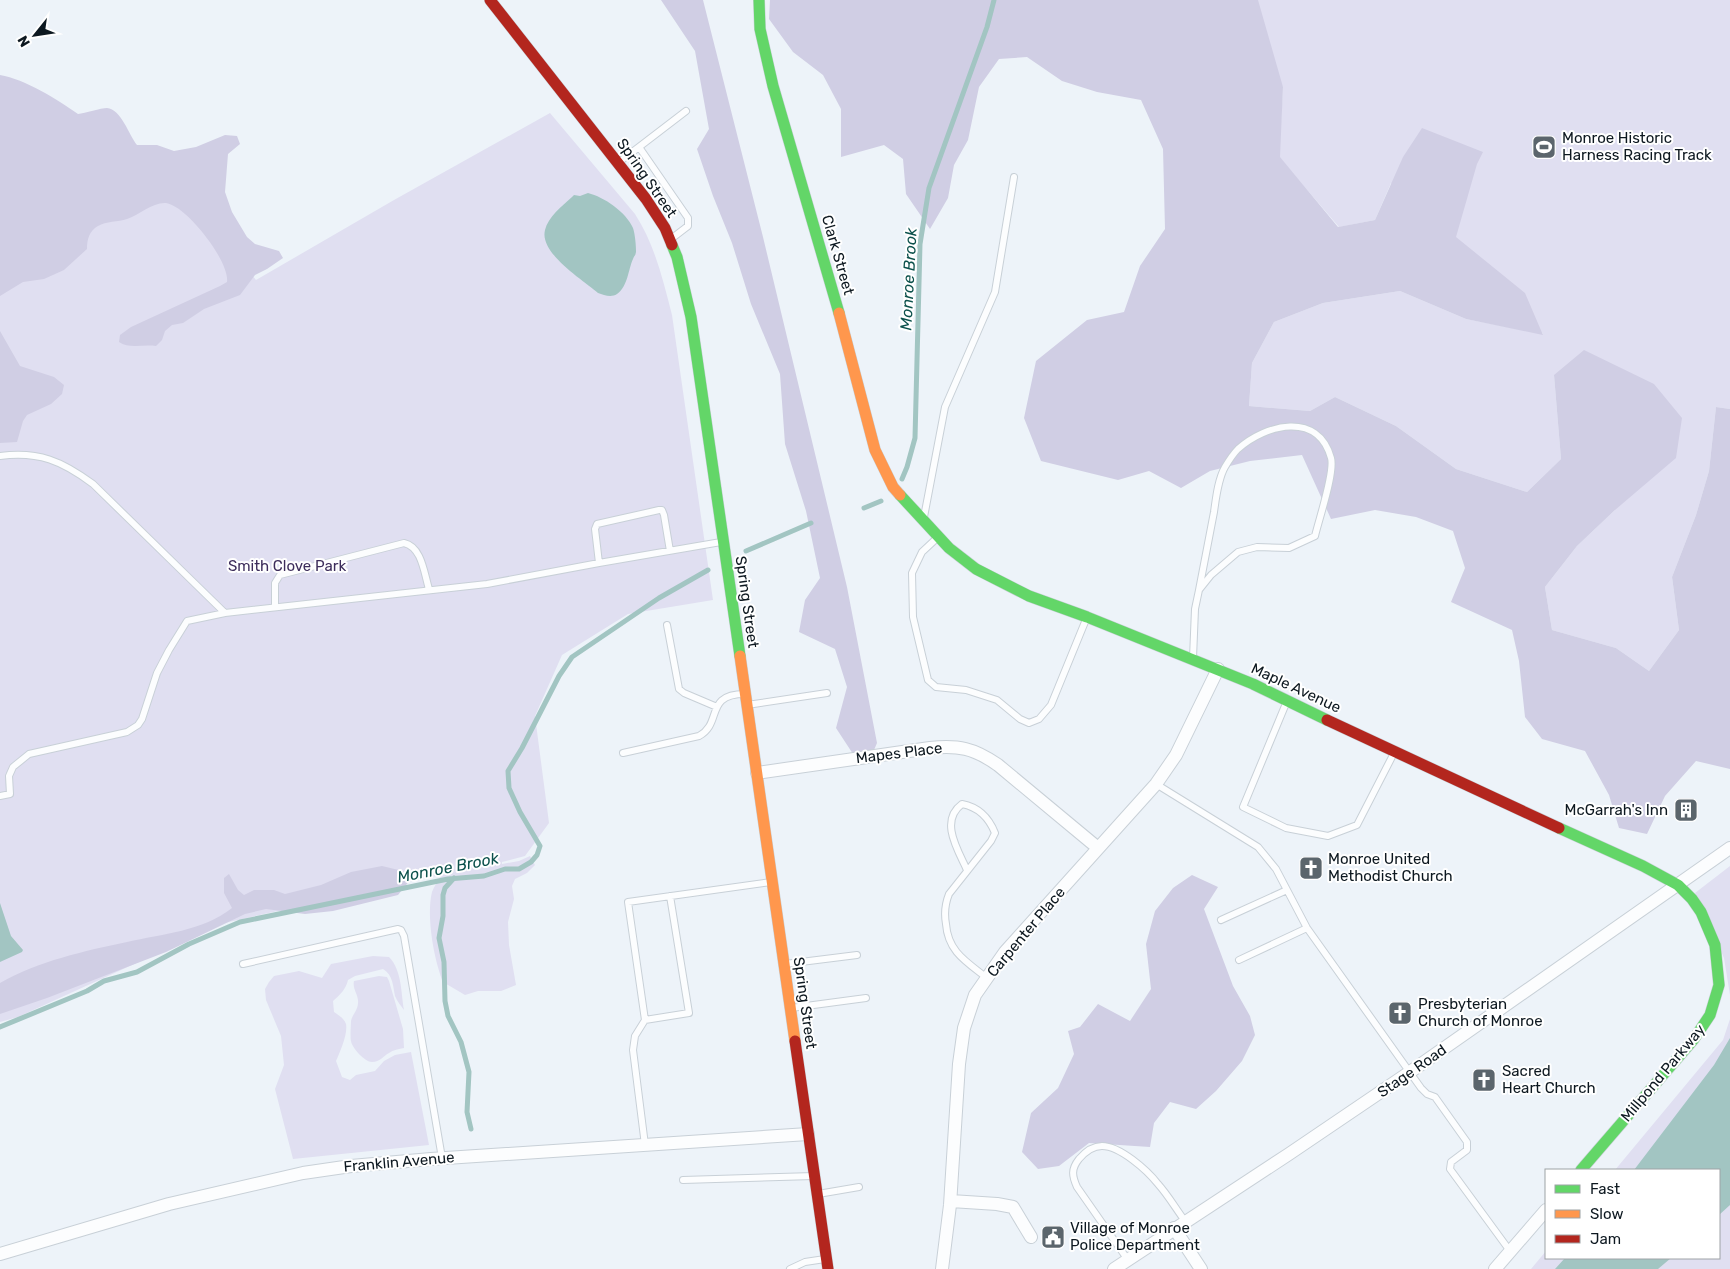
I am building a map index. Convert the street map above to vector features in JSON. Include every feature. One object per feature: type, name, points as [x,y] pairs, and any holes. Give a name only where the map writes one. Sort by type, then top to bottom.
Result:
[{"type":"street","name":"Spring Street","points":[[490,0],[619,162],[646,199],[670,240],[685,287],[691,317],[828,1264]]},
{"type":"street","name":"Clark Street","points":[[759,0],[760,29],[773,86],[834,296],[874,450],[893,486],[911,508]]},
{"type":"street","name":"Maple Avenue","points":[[911,508],[949,548],[976,569],[1028,596],[1193,659],[1288,700],[1394,752],[1643,866],[1678,885]]},
{"type":"street","name":"Carpenter Place","points":[[942,1269],[951,1200],[959,1064],[964,1028],[975,995],[1005,952],[1156,784],[1176,755],[1218,670]]},
{"type":"street","name":"Mapes Place","points":[[757,773],[930,748],[966,748],[987,757],[998,765],[1098,848]]},
{"type":"street","name":"Stage Road","points":[[1114,1269],[1410,1072],[1730,848]]},
{"type":"street","name":"Millpond Parkway","points":[[1581,1169],[1694,1039],[1710,1016],[1719,985],[1715,945],[1701,912],[1692,899],[1678,885]]},
{"type":"street","name":"Franklin Avenue","points":[[0,1254],[169,1204],[296,1174],[351,1166],[442,1158],[808,1134]]},
{"type":"street","points":[[951,1200],[1013,1207],[1032,1237]]},
{"type":"street","points":[[1496,1269],[1545,1211]]},
{"type":"street","points":[[1180,1225],[1201,1269]]},
{"type":"lane","points":[[619,162],[686,110]]},
{"type":"lane","points":[[639,147],[688,218],[688,226],[670,240]]},
{"type":"lane","points":[[923,521],[945,407],[995,292],[1014,177]]},
{"type":"lane","points":[[1193,659],[1195,609],[1217,494],[1224,469],[1238,450],[1261,434],[1285,426],[1299,426],[1313,432],[1324,442],[1332,459],[1331,472],[1315,536],[1289,548],[1257,547],[1238,552],[1210,575],[1199,590]]},
{"type":"lane","points":[[0,456],[24,455],[42,457],[57,461],[74,470],[93,484],[225,613]]},
{"type":"lane","points":[[600,563],[594,529],[597,524],[659,510],[662,510],[664,515],[670,551]]},
{"type":"lane","points":[[938,537],[922,552],[912,573],[913,617],[928,680],[936,687],[966,690],[998,700],[1020,719],[1029,722],[1039,718],[1051,705],[1087,617]]},
{"type":"lane","points":[[0,796],[10,794],[9,776],[13,767],[29,754],[127,732],[138,725],[142,719],[157,673],[187,621],[225,613],[487,584],[723,542]]},
{"type":"lane","points":[[275,607],[275,583],[280,575],[404,543],[410,544],[415,549],[429,589]]},
{"type":"lane","points":[[667,625],[679,689],[717,707]]},
{"type":"lane","points":[[624,753],[699,736],[708,729],[721,701],[734,694],[746,700],[827,693]]},
{"type":"lane","points":[[1288,700],[1243,807],[1286,828],[1328,836],[1357,825],[1394,752]]},
{"type":"lane","points":[[1156,784],[1258,847],[1276,869],[1307,928],[1410,1072],[1427,1094],[1435,1097],[1467,1142],[1467,1150],[1450,1162],[1450,1169],[1510,1251]]},
{"type":"lane","points":[[968,870],[955,843],[952,830],[951,817],[962,804],[984,814],[992,824],[995,833],[992,841],[949,894],[945,902],[946,929],[949,942],[955,951],[963,960],[987,978]]},
{"type":"lane","points":[[645,1145],[634,1050],[635,1036],[645,1020],[628,902],[772,882]]},
{"type":"lane","points":[[1220,920],[1287,890]]},
{"type":"lane","points":[[645,1020],[689,1013],[670,896]]},
{"type":"lane","points":[[1239,960],[1307,928]]},
{"type":"lane","points":[[243,964],[401,930],[404,936],[442,1158]]},
{"type":"lane","points":[[784,964],[856,955]]},
{"type":"lane","points":[[790,1008],[866,998]]},
{"type":"lane","points":[[1128,1260],[1072,1177],[1073,1168],[1078,1160],[1092,1148],[1102,1146],[1116,1150],[1140,1166],[1158,1183],[1180,1225]]},
{"type":"lane","points":[[683,1180],[814,1176]]},
{"type":"lane","points":[[817,1194],[859,1187]]},
{"type":"lane","points":[[790,1269],[805,1262],[828,1264]]},
{"type":"green space","points":[[1222,0],[1730,0],[1730,409],[1716,407],[1709,471],[1696,515],[1672,577],[1679,630],[1649,671],[1616,648],[1552,630],[1545,587],[1577,546],[1615,510],[1554,375],[1561,459],[1527,492],[1456,469],[1396,426],[1335,397],[1310,411],[1249,406],[1252,363],[1274,322],[1323,303],[1400,291],[1466,319],[1543,334],[1391,183],[1375,220],[1339,227],[1279,157],[1283,87]]},
{"type":"green space","name":"Smith Clove Park","points":[[550,113],[635,214],[648,238],[658,263],[672,315],[713,600],[628,614],[562,655],[535,716],[549,823],[525,856],[502,862],[502,864],[519,861],[530,856],[535,865],[527,873],[515,879],[512,886],[514,899],[508,922],[509,945],[516,985],[501,991],[478,991],[465,995],[443,982],[434,950],[430,925],[432,892],[441,875],[224,923],[18,1017],[0,1022],[0,231],[172,176],[256,280]]},
{"type":"green space","points":[[1730,866],[1730,995],[1724,958],[1695,893]]},
{"type":"green space","points":[[373,956],[389,957],[393,962],[399,975],[404,1010],[395,996],[391,978],[383,969],[355,976],[348,980],[342,992],[333,1001],[334,1012],[346,1024],[346,1033],[336,1061],[342,1077],[350,1080],[356,1075],[375,1071],[384,1061],[395,1055],[411,1052],[429,1145],[293,1159],[275,1089],[284,1065],[281,1036],[266,1000],[265,989],[274,976],[299,971],[322,978],[331,964]]},
{"type":"green space","points":[[379,976],[387,977],[389,981],[403,1029],[404,1048],[392,1051],[379,1060],[372,1062],[359,1054],[351,1041],[351,1021],[358,1003],[354,981]]},
{"type":"green space","points":[[1730,1019],[1730,1269],[1531,1269],[1545,1252],[1545,1259],[1720,1259],[1720,1169],[1616,1169],[1723,1040]]},
{"type":"shaded area","points":[[661,0],[703,0],[763,237],[847,587],[877,743],[874,750],[853,754],[836,728],[847,687],[835,649],[799,632],[805,600],[820,578],[806,511],[785,444],[780,374],[751,304],[732,243],[697,149],[709,129],[695,51]]},
{"type":"shaded area","points":[[770,0],[1258,0],[1283,87],[1280,157],[1338,227],[1375,220],[1403,157],[1422,128],[1483,152],[1477,164],[1456,237],[1525,293],[1543,335],[1466,319],[1400,291],[1323,303],[1274,322],[1252,363],[1249,406],[1310,411],[1335,397],[1396,426],[1456,469],[1527,492],[1561,459],[1554,375],[1584,350],[1654,384],[1682,418],[1676,458],[1615,510],[1577,546],[1545,587],[1552,630],[1616,648],[1649,671],[1679,630],[1672,577],[1696,515],[1709,471],[1716,407],[1730,409],[1730,769],[1696,761],[1665,796],[1647,834],[1619,828],[1609,795],[1585,751],[1542,739],[1525,717],[1519,661],[1512,630],[1451,602],[1465,568],[1453,531],[1416,517],[1375,510],[1331,519],[1302,455],[1250,461],[1210,471],[1181,488],[1149,471],[1118,480],[1041,461],[1024,418],[1036,361],[1087,320],[1124,312],[1140,266],[1165,229],[1163,149],[1141,100],[1097,92],[1062,81],[1027,57],[999,59],[979,87],[968,140],[954,165],[948,198],[930,229],[906,194],[903,159],[884,145],[841,157],[841,109],[823,75],[793,52],[769,19]]},
{"type":"shaded area","points":[[0,75],[30,85],[78,114],[104,108],[112,109],[121,118],[137,145],[157,145],[174,151],[196,147],[225,135],[237,136],[240,144],[228,154],[225,192],[232,212],[247,237],[255,244],[279,251],[283,258],[255,275],[240,295],[204,309],[183,323],[172,325],[165,331],[162,340],[156,346],[123,344],[119,342],[120,335],[131,327],[227,282],[222,262],[206,236],[175,206],[161,203],[127,219],[98,226],[92,230],[89,236],[87,249],[64,270],[44,279],[23,282],[0,296]]},
{"type":"shaded area","points":[[588,193],[614,206],[630,222],[634,230],[636,252],[621,291],[612,296],[598,293],[573,273],[555,257],[545,239],[547,225],[556,212],[574,195],[580,196]]},
{"type":"shaded area","points":[[0,331],[20,366],[54,377],[64,385],[62,394],[51,404],[27,415],[23,421],[17,442],[0,443]]},
{"type":"shaded area","points":[[382,866],[415,874],[398,895],[333,911],[305,914],[266,909],[245,914],[166,952],[0,1014],[0,983],[15,975],[46,963],[94,949],[182,931],[221,916],[232,908],[224,893],[224,878],[229,874],[238,890],[244,895],[254,890],[274,890],[285,894],[321,885],[351,872]]},
{"type":"shaded area","points":[[1192,875],[1218,887],[1204,909],[1233,986],[1250,1016],[1255,1035],[1242,1061],[1216,1091],[1196,1109],[1170,1102],[1154,1123],[1150,1147],[1089,1143],[1059,1166],[1038,1169],[1022,1152],[1031,1113],[1058,1088],[1074,1054],[1068,1031],[1080,1027],[1098,1004],[1130,1021],[1151,989],[1146,944],[1155,911],[1173,888]]},
{"type":"shaded area","points":[[0,903],[11,936],[23,950],[0,962]]},
{"type":"shaded area","points":[[1730,1038],[1730,1205],[1720,1214],[1720,1169],[1635,1169],[1714,1065]]},
{"type":"shaded area","points":[[1564,1259],[1670,1259],[1658,1269],[1555,1269]]},
{"type":"waterway","name":"Monroe Brook","points":[[902,479],[915,438],[920,244],[929,188],[987,27],[994,0]]},
{"type":"waterway","name":"Monroe Brook","points":[[864,508],[881,501]]},
{"type":"waterway","name":"Monroe Brook","points":[[746,551],[811,523]]},
{"type":"waterway","name":"Monroe Brook","points":[[0,1027],[87,991],[104,981],[137,972],[189,944],[240,922],[448,879],[484,876],[505,869],[519,869],[531,862],[537,855],[540,846],[520,812],[509,788],[508,771],[559,676],[572,657],[659,598],[708,570]]},
{"type":"waterway","points":[[454,878],[445,888],[443,895],[443,916],[439,938],[444,962],[445,1001],[448,1016],[461,1042],[469,1072],[467,1112],[471,1129]]},
{"type":"traffic: fast","points":[[759,0],[760,29],[773,86],[839,313]]},
{"type":"traffic: fast","points":[[672,245],[677,257],[691,317],[740,656]]},
{"type":"traffic: fast","points":[[900,495],[949,548],[976,569],[1029,596],[1087,617],[1253,684],[1327,720]]},
{"type":"traffic: fast","points":[[1559,828],[1643,866],[1678,885],[1692,899],[1701,912],[1715,945],[1719,985],[1710,1015],[1694,1039],[1582,1169]]},
{"type":"traffic: slow","points":[[839,313],[875,450],[893,487],[900,495]]},
{"type":"traffic: slow","points":[[740,656],[795,1041]]},
{"type":"traffic: jam","points":[[490,0],[646,199],[665,228],[672,245]]},
{"type":"traffic: jam","points":[[1327,720],[1559,828]]},
{"type":"traffic: jam","points":[[795,1041],[828,1269]]},
{"type":"place","name":"Monroe Historic Harness Racing Track","points":[[1544,147]]},
{"type":"place","name":"McGarrah's Inn","points":[[1686,810]]},
{"type":"place","name":"Monroe United Methodist Church","points":[[1311,868]]},
{"type":"place","name":"Presbyterian Church of Monroe","points":[[1400,1013]]},
{"type":"place","name":"Sacred Heart Church","points":[[1484,1080]]},
{"type":"place","name":"Village of Monroe Police Department","points":[[1053,1237]]}]
